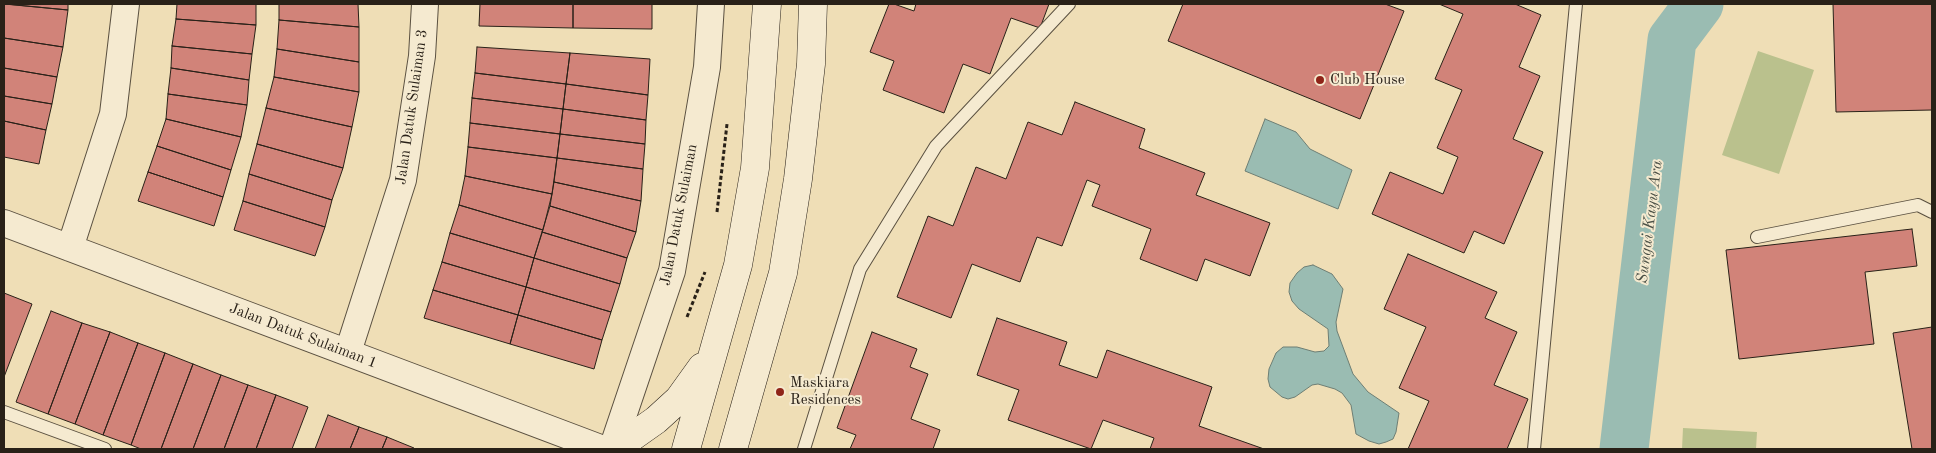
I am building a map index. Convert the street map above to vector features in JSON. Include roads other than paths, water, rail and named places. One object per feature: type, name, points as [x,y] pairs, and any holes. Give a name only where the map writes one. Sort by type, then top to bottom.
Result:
[{"type":"main road","points":[[686,449],[738,265],[755,168],[767,4]]},
{"type":"main road","points":[[732,449],[783,273],[798,179],[811,64],[813,4]]},
{"type":"main road","points":[[614,449],[656,420],[679,398],[713,352]]},
{"type":"street","points":[[70,248],[113,114],[126,4]]},
{"type":"street","name":"Jalan Datuk Sulaiman 3","points":[[348,352],[403,180],[422,56],[425,4]]},
{"type":"street","name":"Jalan Datuk Sulaiman","points":[[614,449],[672,271],[707,67],[711,4]]},
{"type":"street","name":"Jalan Datuk Sulaiman 1","points":[[4,224],[603,449]]},
{"type":"lane","points":[[804,449],[860,269],[936,146],[1069,4]]},
{"type":"lane","points":[[1534,449],[1576,4]]},
{"type":"lane","points":[[1757,237],[1918,205],[1932,212]]},
{"type":"lane","points":[[4,412],[105,449]]},
{"type":"water","points":[[1265,119],[1296,132],[1310,149],[1352,170],[1338,209],[1245,171]]},
{"type":"water","points":[[1313,265],[1332,274],[1343,289],[1336,322],[1337,331],[1353,374],[1368,392],[1399,413],[1393,439],[1379,444],[1356,434],[1351,405],[1342,393],[1335,389],[1318,384],[1312,385],[1295,397],[1288,399],[1282,397],[1270,387],[1268,379],[1269,369],[1276,353],[1283,347],[1297,347],[1315,352],[1324,351],[1329,346],[1328,329],[1299,309],[1292,301],[1289,292],[1290,283],[1297,273],[1304,267]]},
{"type":"waterway","name":"Sungai Kayu Ara","points":[[1624,449],[1672,40],[1699,4]]},
{"type":"place","name":"Club House","points":[[1320,80]]},
{"type":"place","name":"Maskiara Residences","points":[[780,392]]}]
